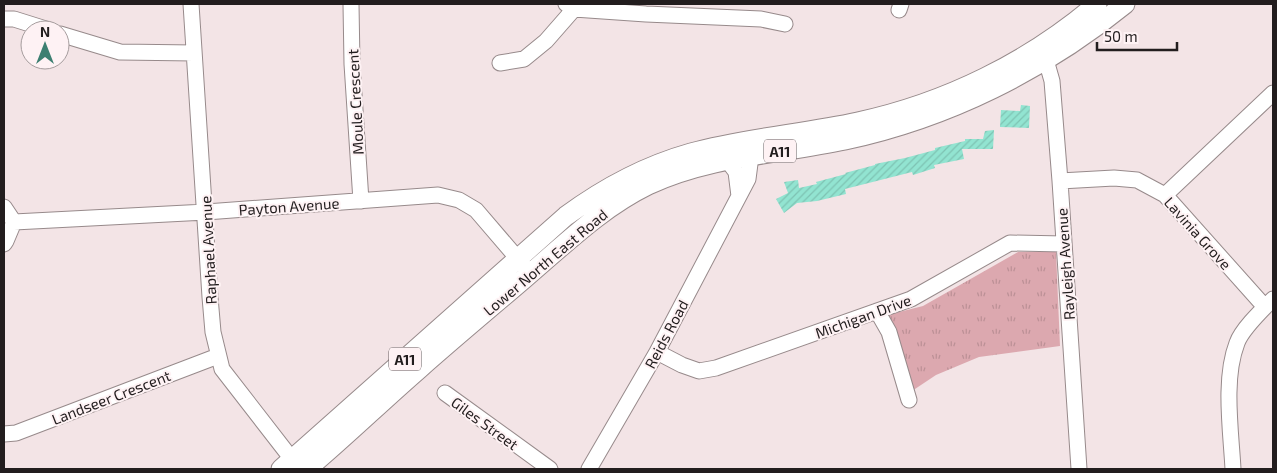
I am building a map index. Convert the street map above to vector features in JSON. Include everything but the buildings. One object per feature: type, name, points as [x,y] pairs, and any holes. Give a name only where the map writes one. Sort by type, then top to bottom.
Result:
[{"type":"main road","name":"Lower North East Road","points":[[295,467],[420,368],[525,266],[566,216],[613,185],[674,158],[750,148],[839,141],[910,122],[984,93],[1046,60],[1104,8]]},
{"type":"main road","name":"Lower North East Road","points":[[525,266],[628,195],[680,172],[727,160],[750,148],[898,112],[936,99],[1009,65],[1104,8]]},
{"type":"street","name":"Raphael Avenue","points":[[191,4],[213,332],[218,356],[225,374],[295,467]]},
{"type":"street","name":"Moule Crescent","points":[[351,4],[352,64],[361,201]]},
{"type":"street","points":[[500,63],[524,58],[546,41],[570,6],[647,9],[761,19],[785,24]]},
{"type":"street","points":[[4,19],[20,21]]},
{"type":"street","points":[[70,37],[120,52],[194,53]]},
{"type":"street","name":"Rayleigh Avenue","points":[[1046,60],[1052,81],[1079,469]]},
{"type":"street","points":[[1165,195],[1273,93]]},
{"type":"street","name":"Reids Road","points":[[589,469],[657,352],[748,179],[750,148]]},
{"type":"street","points":[[727,160],[736,172],[739,196]]},
{"type":"street","name":"Lavinia Grove","points":[[1060,181],[1114,178],[1137,180],[1165,195],[1269,303]]},
{"type":"street","name":"Payton Avenue","points":[[14,222],[206,212],[438,195],[459,200],[476,210],[525,266]]},
{"type":"street","points":[[4,207],[14,222],[4,244]]},
{"type":"street","name":"Michigan Drive","points":[[657,352],[682,365],[699,371],[716,368],[912,299],[1010,243],[1064,244]]},
{"type":"street","points":[[1233,469],[1229,376],[1232,361],[1237,342],[1269,303]]},
{"type":"street","points":[[877,311],[889,332],[909,400]]},
{"type":"street","name":"Landseer Crescent","points":[[4,434],[16,434],[218,356]]},
{"type":"street","name":"Giles Street","points":[[445,394],[550,469]]},
{"type":"green space","points":[[1018,252],[1056,252],[1060,346],[979,357],[936,375],[912,391],[887,315],[923,306]]}]
